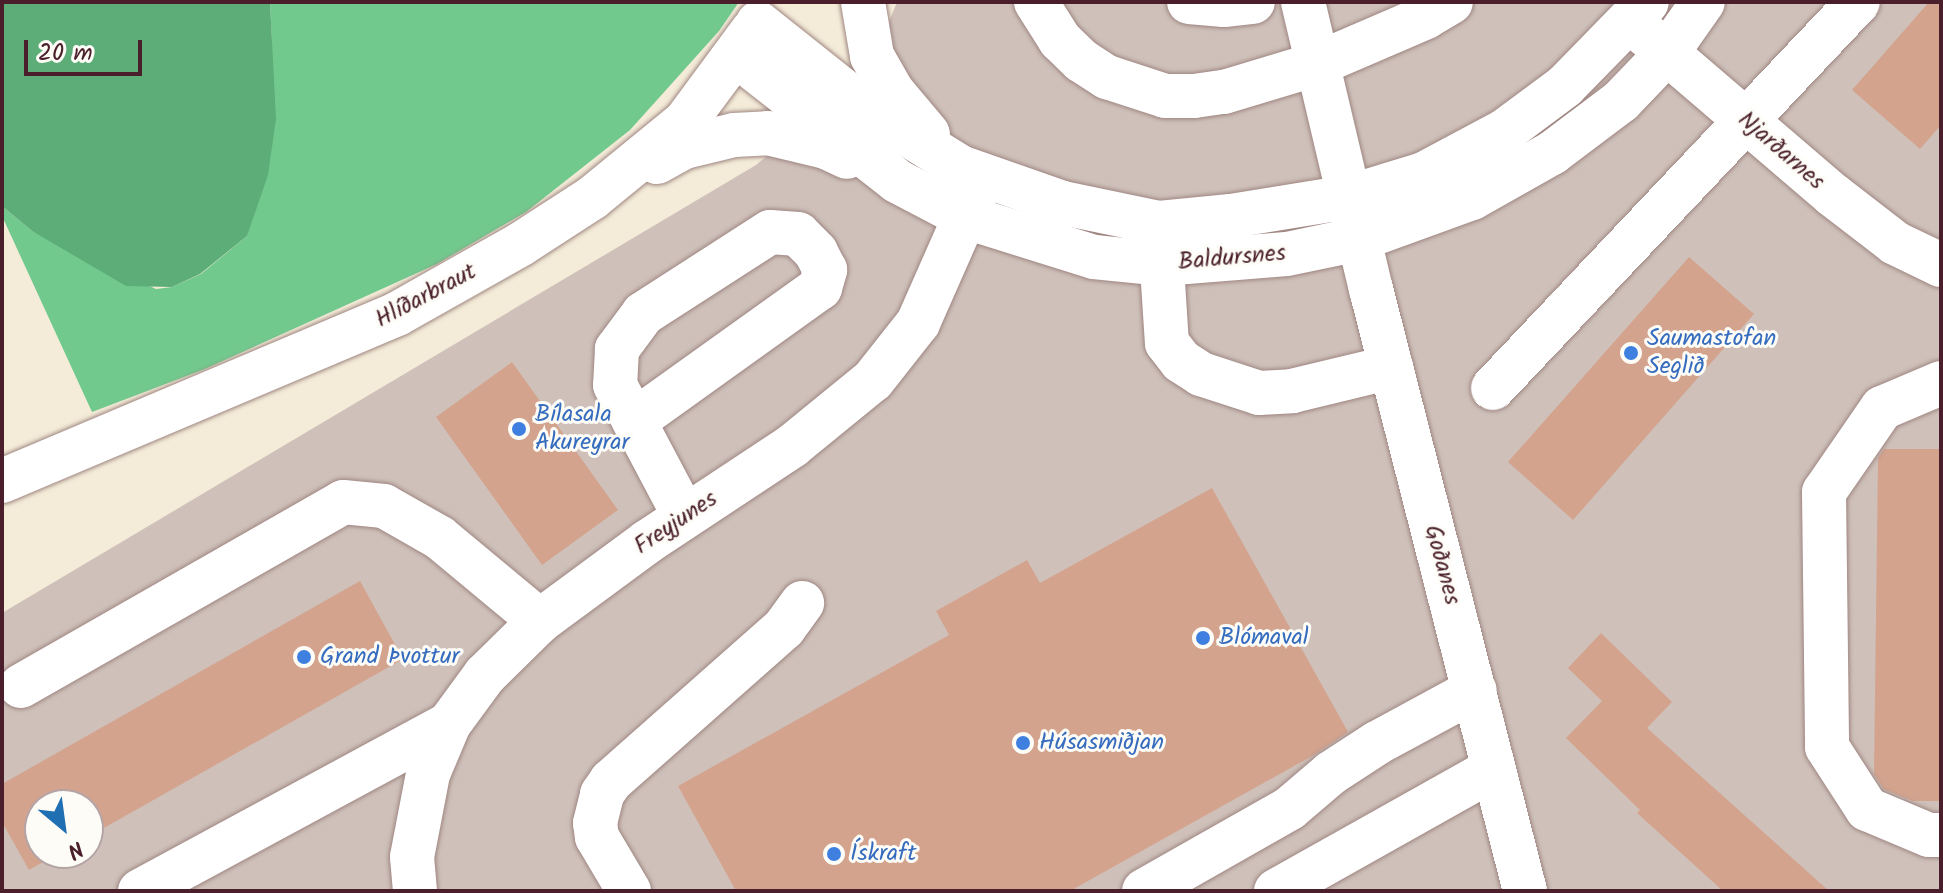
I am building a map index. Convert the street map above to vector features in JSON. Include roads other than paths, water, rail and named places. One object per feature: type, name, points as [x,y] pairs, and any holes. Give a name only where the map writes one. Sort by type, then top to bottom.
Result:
[{"type":"street","points":[[863,2],[872,56],[892,91],[971,171]]},
{"type":"street","points":[[1036,2],[1060,40],[1082,61],[1107,77],[1165,96],[1224,92],[1317,64],[1426,17],[1451,2]]},
{"type":"street","points":[[1189,2],[1224,5],[1253,2]]},
{"type":"street","name":"Goðanes","points":[[1303,2],[1348,197],[1525,891]]},
{"type":"street","name":"Baldursnes","points":[[756,27],[865,108],[971,171],[1063,203],[1161,244],[1287,254],[1359,239],[1472,198],[1552,153],[1621,101],[1667,53],[1703,2]]},
{"type":"street","points":[[1493,388],[1858,2]]},
{"type":"street","name":"Baldursnes","points":[[756,27],[897,181],[966,217],[1094,257],[1161,244],[1231,216],[1348,197],[1424,174],[1506,130],[1565,86],[1639,12]]},
{"type":"street","name":"Njarðarnes","points":[[1639,12],[1667,53],[1746,120],[1895,243],[1941,265]]},
{"type":"street","name":"Hlíðarbraut","points":[[2,481],[397,314],[521,244],[592,198],[685,122],[756,27]]},
{"type":"street","points":[[592,198],[684,147],[734,135],[768,133],[826,147],[897,181]]},
{"type":"street","name":"Freyjunes","points":[[415,891],[412,857],[428,774],[449,724],[485,675],[540,621],[685,517],[792,446],[873,380],[918,323],[966,217],[971,171]]},
{"type":"street","points":[[634,421],[820,288],[825,270],[816,252],[798,234],[770,232],[643,314],[617,349],[615,385],[634,421],[685,517]]},
{"type":"street","points":[[1161,244],[1167,343],[1181,361],[1201,374],[1259,393],[1292,391],[1391,367]]},
{"type":"street","points":[[1941,383],[1882,408],[1824,492],[1827,747],[1867,809],[1929,835],[1941,835]]},
{"type":"street","points":[[21,686],[343,502],[384,506],[440,538],[540,621]]},
{"type":"street","points":[[629,891],[597,837],[595,823],[602,794],[611,781],[784,628],[802,603]]},
{"type":"street","points":[[1144,891],[1290,808],[1331,773],[1377,743],[1475,690]]},
{"type":"street","points":[[140,891],[449,724]]},
{"type":"street","points":[[1276,891],[1492,770]]},
{"type":"place","name":"Saumastofan Seglið","points":[[1631,353]]},
{"type":"place","name":"Bílasala Akureyrar","points":[[519,429]]},
{"type":"place","name":"Blómaval","points":[[1203,638]]},
{"type":"place","name":"Grand Þvottur","points":[[304,657]]},
{"type":"place","name":"Húsasmiðjan","points":[[1023,743]]},
{"type":"place","name":"Ískraft","points":[[834,854]]}]
